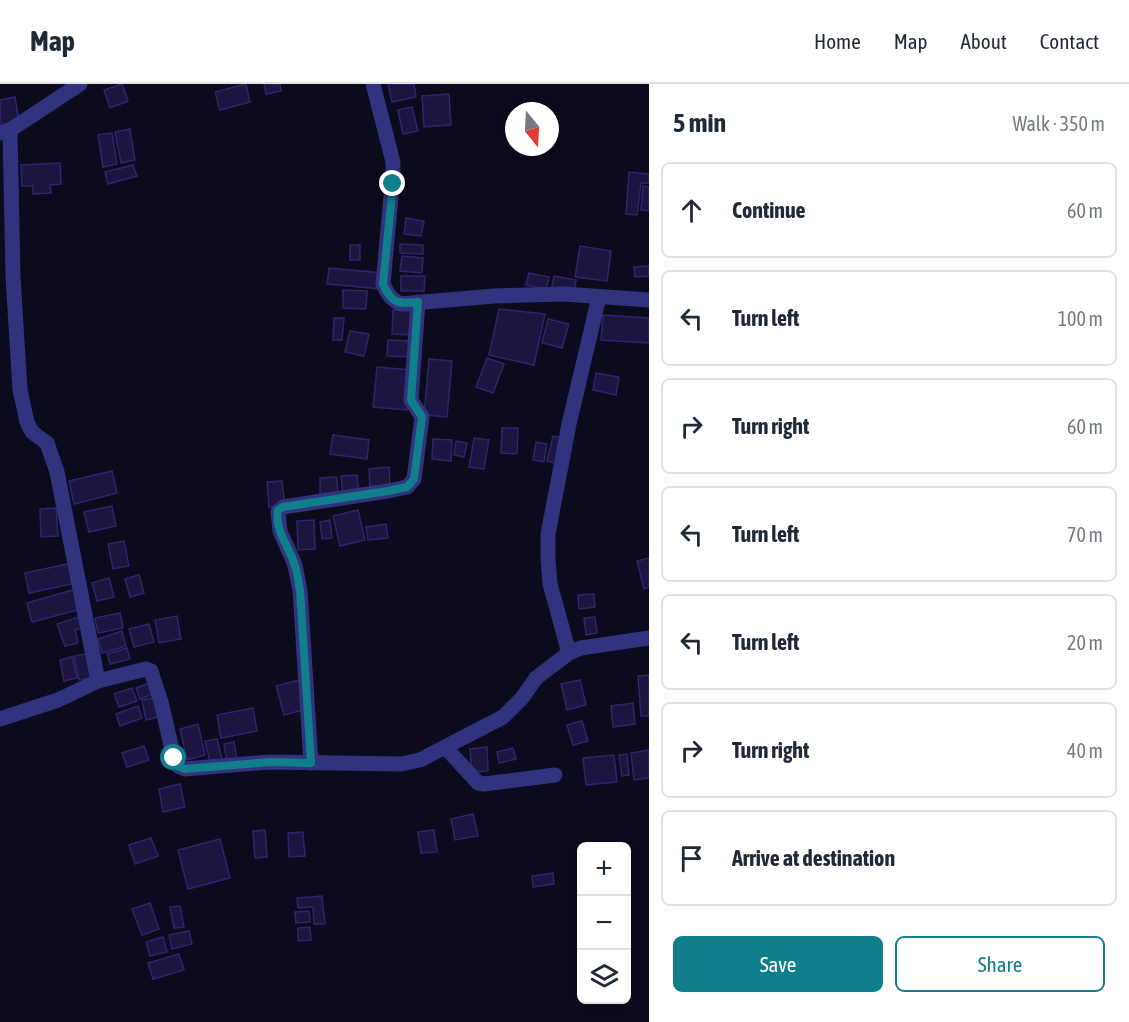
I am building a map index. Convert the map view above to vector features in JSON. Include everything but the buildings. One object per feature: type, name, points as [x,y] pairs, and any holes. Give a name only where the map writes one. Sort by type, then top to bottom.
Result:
[{"type":"street","points":[[80,84],[5,132],[20,390],[27,422],[32,432],[47,443],[57,472],[98,681]]},
{"type":"street","points":[[373,84],[393,162],[383,284],[388,296],[393,300],[401,304],[494,296],[564,294],[649,300]]},
{"type":"street","points":[[569,653],[550,584],[548,534],[569,424],[599,297]]},
{"type":"street","points":[[311,763],[300,590],[295,565],[280,531],[278,510],[283,507],[388,491],[412,484],[422,417],[411,400],[418,302]]},
{"type":"street","points":[[0,718],[58,700],[98,681],[146,669],[151,671],[174,758],[179,767],[185,769],[270,762],[401,764],[420,760],[446,748],[502,717],[522,698],[536,678],[569,653],[581,648],[649,638]]},
{"type":"street","points":[[446,748],[478,783],[555,775]]},
{"type":"route","points":[[174,758],[179,767],[185,769],[270,762],[311,763],[300,590],[295,565],[280,531],[277,515],[278,510],[283,507],[407,487],[414,479],[422,417],[412,405],[411,400],[418,302],[401,304],[393,300],[388,296],[383,284],[393,184]]}]
